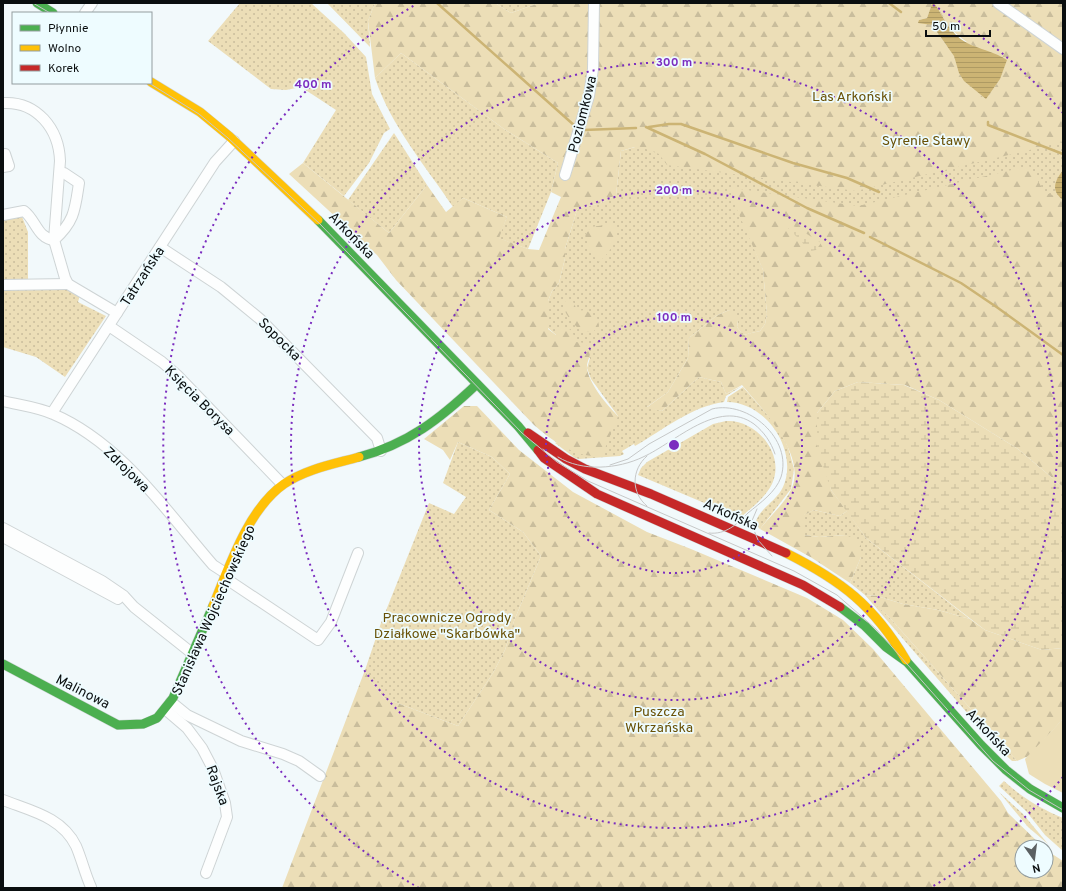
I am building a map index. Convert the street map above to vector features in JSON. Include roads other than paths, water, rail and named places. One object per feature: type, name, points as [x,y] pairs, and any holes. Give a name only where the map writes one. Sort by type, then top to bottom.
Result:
[{"type":"street","points":[[37,3],[51,12]]},
{"type":"street","points":[[86,12],[92,3]]},
{"type":"street","name":"Poziomkowa","points":[[566,175],[589,96],[593,69],[594,3]]},
{"type":"street","points":[[998,3],[1063,49]]},
{"type":"street","name":"Arkońska","points":[[152,83],[200,112],[234,141],[322,224],[518,426],[535,449],[546,459],[591,490],[619,505],[814,591],[851,615],[886,647],[907,662]]},
{"type":"street","points":[[3,103],[26,106],[38,113],[48,123],[59,143],[60,173],[54,240],[68,284]]},
{"type":"street","name":"Tatrzańska","points":[[52,413],[110,326],[215,162],[234,141]]},
{"type":"street","points":[[3,154],[5,154],[9,166],[3,168]]},
{"type":"street","points":[[54,240],[69,225],[73,217],[79,183],[64,173],[60,173]]},
{"type":"street","points":[[3,215],[24,211],[42,236],[47,239],[54,240]]},
{"type":"street","name":"Sopocka","points":[[160,247],[221,287],[260,319],[377,438],[381,451]]},
{"type":"street","points":[[3,285],[68,284],[118,313]]},
{"type":"street","name":"Księcia Borysa","points":[[110,326],[162,362],[177,375],[282,484]]},
{"type":"street","name":"Stanisława Wojciechowskiego","points":[[154,720],[169,706],[240,545],[258,512],[282,484],[299,476],[381,451],[417,434],[437,420],[477,384]]},
{"type":"street","name":"Zdrojowa","points":[[3,401],[52,413],[80,428],[126,466],[157,499],[213,564],[226,576],[318,640],[331,622],[358,553]]},
{"type":"street","name":"Arkońska","points":[[518,426],[564,457],[587,470],[643,490],[796,557],[821,570],[843,586],[870,611],[895,640],[907,662],[981,746],[1002,766],[1033,791],[1063,808]]},
{"type":"street","points":[[3,528],[92,575],[124,596],[134,607],[193,654]]},
{"type":"street","points":[[3,537],[134,607]]},
{"type":"street","name":"Malinowa","points":[[3,664],[118,725],[138,726],[154,720]]},
{"type":"street","points":[[169,706],[241,741],[283,754],[299,761],[320,776]]},
{"type":"street","name":"Rajska","points":[[169,706],[202,748],[213,769],[225,803],[227,817],[206,873]]},
{"type":"street","points":[[3,800],[50,818],[61,826],[75,844],[92,888]]},
{"type":"waterway","points":[[437,3],[575,126]]},
{"type":"waterway","points":[[889,3],[901,12]]},
{"type":"waterway","points":[[988,122],[988,125],[1063,154]]},
{"type":"waterway","points":[[649,127],[681,124],[793,163],[847,178],[879,192]]},
{"type":"waterway","points":[[646,127],[705,154],[807,208],[864,233]]},
{"type":"waterway","points":[[584,130],[636,128]]},
{"type":"waterway","points":[[870,237],[961,283],[1063,355]]},
{"type":"tram line","points":[[33,3],[48,12]]},
{"type":"tram line","points":[[151,84],[199,114],[228,138],[320,224],[522,433],[557,462],[588,481],[794,571],[837,595],[876,629],[993,761],[1029,790],[1063,810]]},
{"type":"tram line","points":[[610,465],[628,459],[649,444],[712,409],[726,408],[740,410],[753,417],[764,425],[774,436],[780,449],[783,463],[781,477],[772,492],[735,525],[721,532],[709,533]]},
{"type":"tram line","points":[[558,457],[568,462],[589,467],[623,464],[643,457],[697,425],[712,419],[726,416],[740,417],[754,424],[767,438],[775,454]]},
{"type":"tram line","points":[[647,456],[638,468],[635,481],[638,495],[647,506]]},
{"type":"tram line","points":[[757,509],[751,523],[758,540],[772,556]]},
{"type":"park label","name":"Las Arkoński","points":[[852,96]]},
{"type":"park label","name":"Syrenie Stawy","points":[[926,140]]},
{"type":"park label","name":"Pracownicze Ogrody Działkowe \"Skarbówka\"","points":[[447,626]]},
{"type":"park label","name":"Puszcza Wkrzańska","points":[[659,720]]}]
